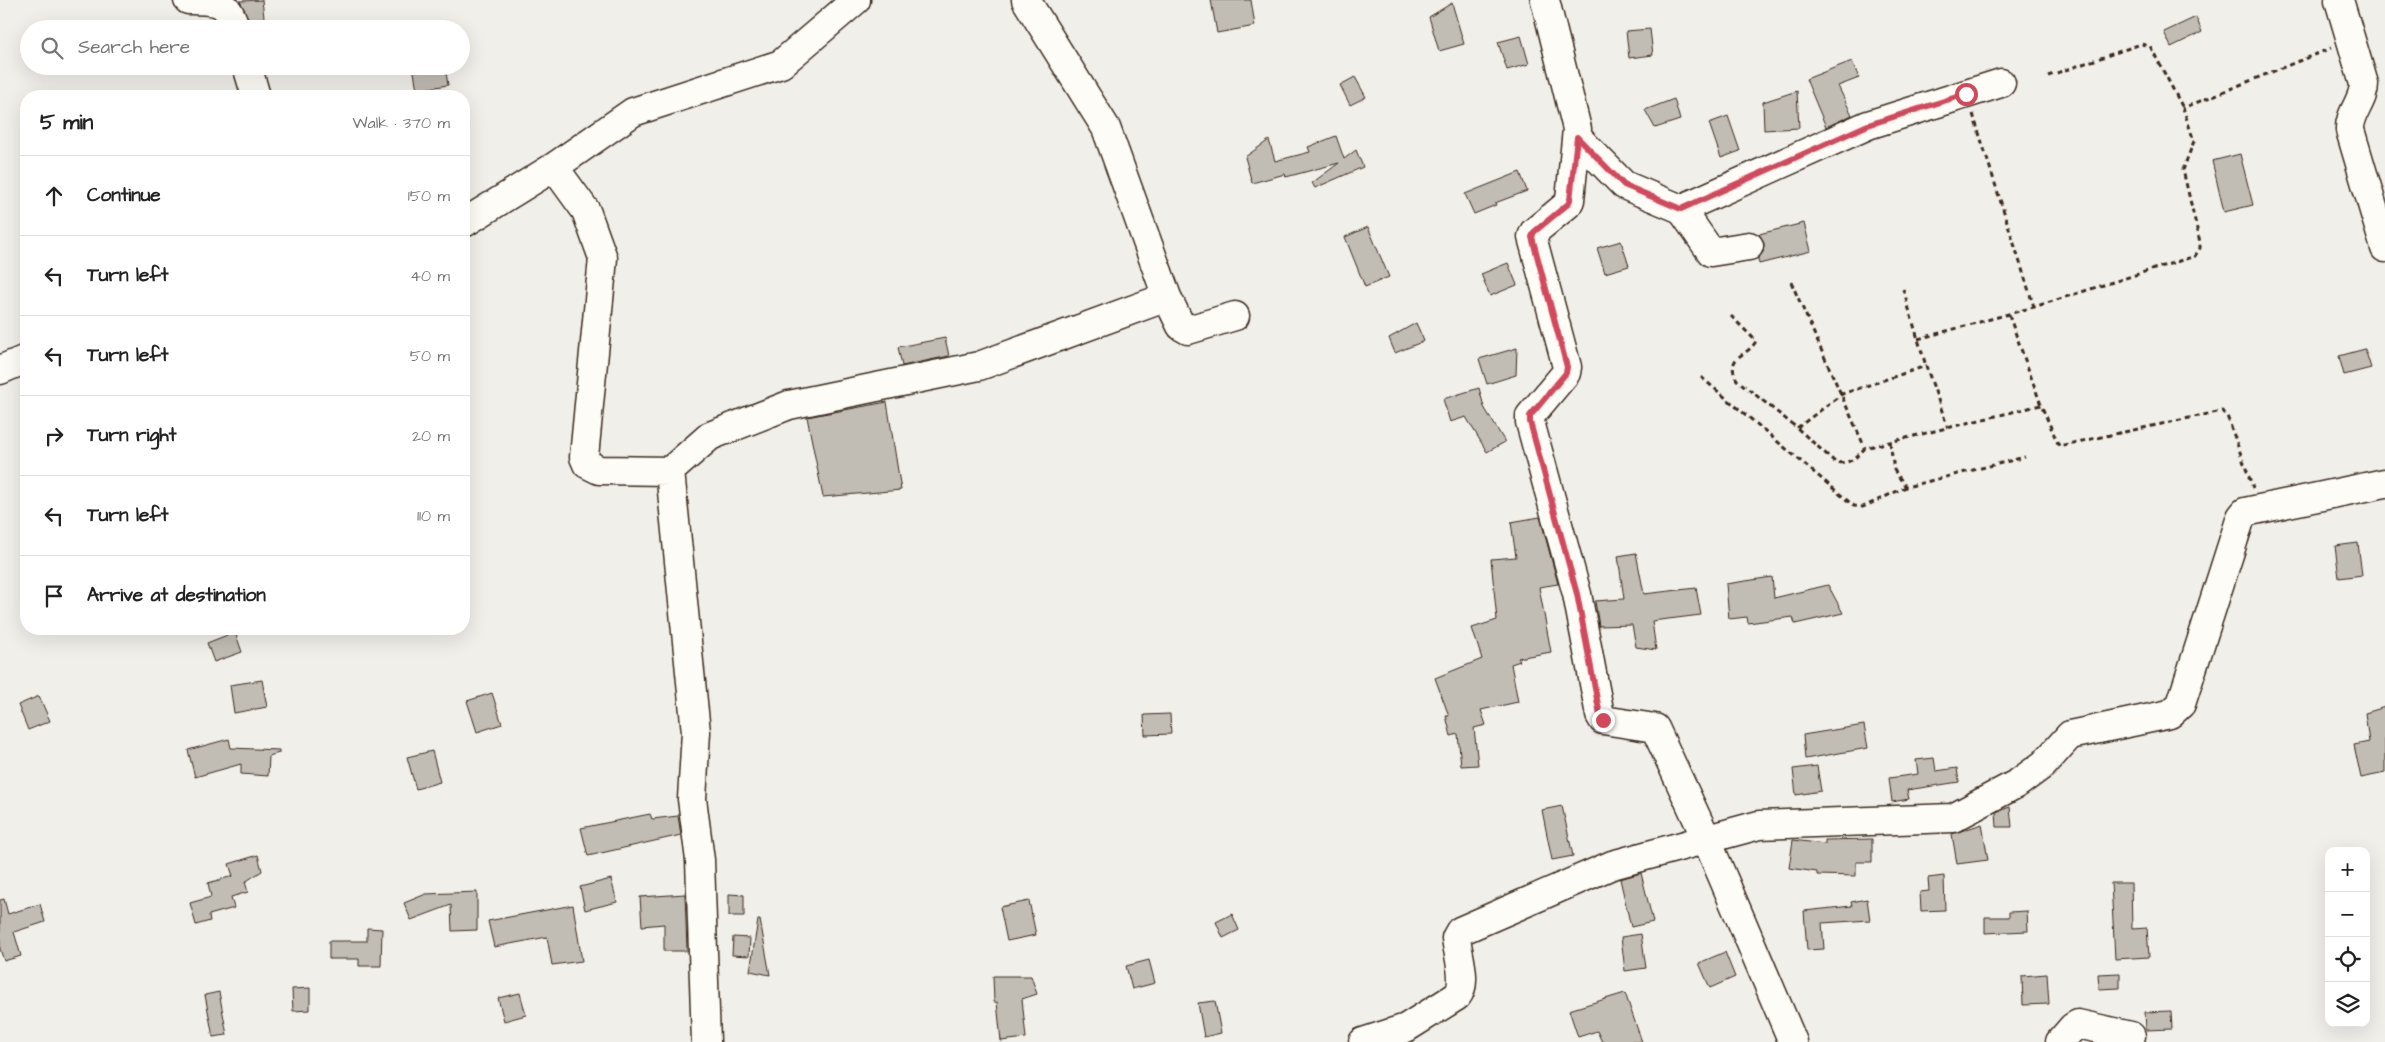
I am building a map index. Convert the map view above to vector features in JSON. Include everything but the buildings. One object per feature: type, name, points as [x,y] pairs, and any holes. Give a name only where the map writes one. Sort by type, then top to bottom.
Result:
[{"type":"street","points":[[188,0],[226,4],[230,9],[233,20]]},
{"type":"street","points":[[470,219],[554,167],[633,112],[780,64],[856,0]]},
{"type":"street","points":[[1026,0],[1106,128],[1167,297],[1181,326],[1188,330],[1235,316]]},
{"type":"street","points":[[1545,0],[1577,137],[1570,200],[1568,204],[1534,232],[1532,237],[1567,367],[1566,373],[1530,416],[1530,422],[1577,594],[1600,715],[1603,720],[1655,728],[1706,838],[1793,1042]]},
{"type":"street","points":[[2339,0],[2364,90],[2350,118],[2350,130],[2384,240]]},
{"type":"street","points":[[250,75],[254,90]]},
{"type":"street","points":[[1681,209],[1868,125],[2001,83]]},
{"type":"street","points":[[1577,137],[1624,185],[1681,209],[1711,252],[1749,246]]},
{"type":"street","points":[[554,167],[586,211],[603,258],[584,457],[588,464],[599,470],[670,471],[710,436],[789,405],[979,366],[1167,297]]},
{"type":"street","points":[[0,370],[20,362]]},
{"type":"street","points":[[670,471],[696,732],[692,799],[700,860],[706,1042]]},
{"type":"street","points":[[1363,1042],[1407,1035],[1457,996],[1461,991],[1462,982],[1456,938],[1466,927],[1612,866],[1706,838],[1767,823],[1953,818],[2018,782],[2044,764],[2070,734],[2170,714],[2176,711],[2181,704],[2241,516],[2245,512],[2260,508],[2385,483]]},
{"type":"street","points":[[2060,1042],[2078,1024],[2131,1036]]},
{"type":"path","points":[[2183,108],[2351,40]]},
{"type":"path","points":[[1918,339],[2034,307],[2191,258],[2198,253],[2200,242],[2183,170],[2194,141],[2183,108],[2150,46],[2140,44],[2048,76]]},
{"type":"path","points":[[1966,94],[2034,307]]},
{"type":"path","points":[[1791,282],[1865,448]]},
{"type":"path","points":[[1903,289],[1926,366],[1948,428]]},
{"type":"path","points":[[2009,314],[2041,405],[2059,446],[2222,412],[2228,416],[2260,508]]},
{"type":"path","points":[[1731,316],[1756,341],[1734,364],[1733,370],[1737,380],[1797,428],[1835,462],[1848,462],[1856,458],[1865,448],[2041,405]]},
{"type":"path","points":[[1797,428],[1842,394],[1926,366]]},
{"type":"path","points":[[1700,377],[1854,506],[1863,507],[1906,487],[2025,457]]},
{"type":"path","points":[[1890,442],[1894,470],[1906,487]]},
{"type":"route","points":[[1603,720],[1600,715],[1577,594],[1530,422],[1530,416],[1566,373],[1567,367],[1532,237],[1534,232],[1568,204],[1570,200],[1577,137],[1619,182],[1681,209],[1868,125],[1966,94]]}]
